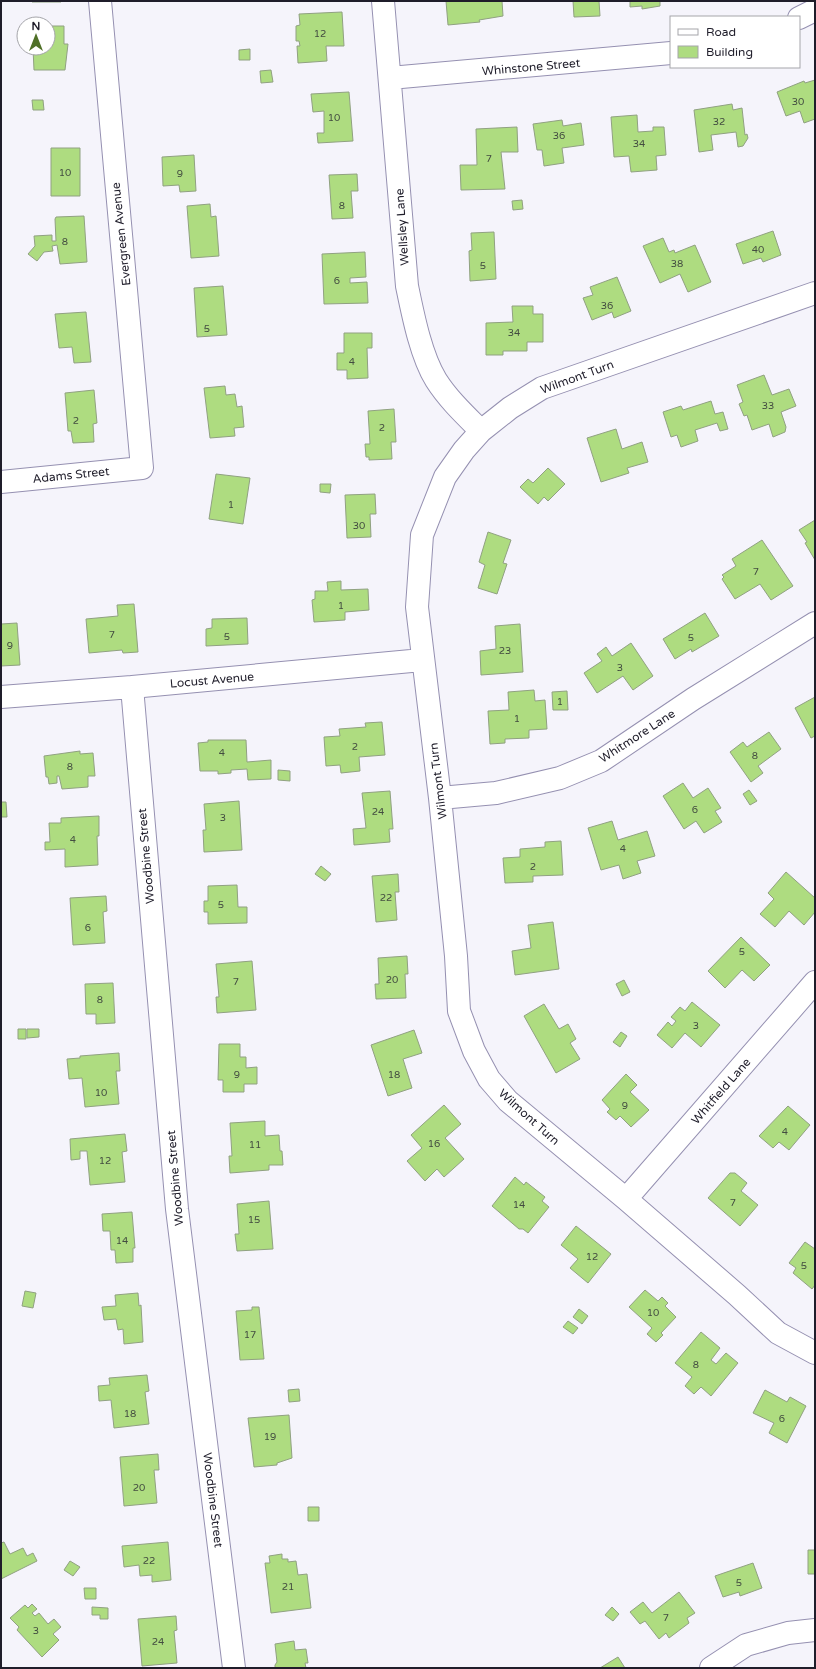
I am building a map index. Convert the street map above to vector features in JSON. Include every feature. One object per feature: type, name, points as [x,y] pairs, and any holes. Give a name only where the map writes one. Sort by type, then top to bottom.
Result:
[{"type":"street","name":"Evergreen Avenue","points":[[100,1],[142,468]]},
{"type":"street","name":"Wellsley Lane","points":[[383,1],[407,286],[415,325],[435,379],[447,396],[481,431]]},
{"type":"street","points":[[800,18],[815,10]]},
{"type":"street","name":"Whinstone Street","points":[[390,78],[670,53]]},
{"type":"street","name":"Wilmont Turn","points":[[815,293],[542,388],[510,408],[481,431],[445,477],[422,535],[417,607],[422,660],[440,798],[459,1011],[474,1051],[489,1079],[508,1101],[626,1199],[737,1295],[778,1333],[815,1354]]},
{"type":"street","name":"Adams Street","points":[[1,482],[142,468]]},
{"type":"street","name":"Whitmore Lane","points":[[440,798],[496,793],[560,778],[601,761],[693,700],[815,624]]},
{"type":"street","name":"Locust Avenue","points":[[1,697],[132,687],[422,660]]},
{"type":"street","name":"Woodbine Street","points":[[132,687],[177,1210],[234,1668]]},
{"type":"street","name":"Whitfield Lane","points":[[626,1199],[815,982]]},
{"type":"street","points":[[711,1668],[746,1645],[788,1633],[815,1630]]},
{"type":"building","points":[[61,1],[61,2],[32,2]]},
{"type":"building","points":[[446,1],[502,1],[503,16],[479,20],[480,22],[448,25]]},
{"type":"building","points":[[573,1],[599,1],[600,16],[574,17]]},
{"type":"building","points":[[630,1],[660,1],[660,6],[642,9],[642,6],[630,7]]},
{"type":"building","points":[[342,12],[344,46],[326,46],[327,61],[298,63],[297,46],[300,46],[299,41],[296,41],[296,26],[300,25],[299,14]]},
{"type":"building","points":[[56,26],[64,26],[64,44],[68,44],[65,70],[34,70],[33,56],[56,56]]},
{"type":"building","points":[[250,49],[250,60],[239,60],[239,50]]},
{"type":"building","points":[[271,70],[273,82],[261,83],[260,71]]},
{"type":"building","points":[[815,80],[815,119],[804,123],[800,111],[786,116],[777,92],[804,81],[805,83]]},
{"type":"building","points":[[349,92],[353,141],[318,143],[317,133],[324,133],[324,111],[313,112],[311,94]]},
{"type":"building","points":[[32,100],[43,100],[44,110],[33,110]]},
{"type":"building","points":[[732,104],[733,110],[742,108],[745,135],[747,134],[748,138],[743,146],[738,147],[736,132],[711,135],[713,150],[699,152],[694,110]]},
{"type":"building","points":[[637,115],[638,132],[653,131],[653,127],[664,127],[666,155],[656,156],[657,170],[631,172],[629,156],[614,157],[611,117]]},
{"type":"building","points":[[562,120],[563,126],[581,123],[584,145],[562,148],[564,163],[544,166],[542,150],[537,150],[533,124]]},
{"type":"building","points":[[517,127],[518,152],[501,152],[505,189],[461,190],[460,165],[477,165],[476,129]]},
{"type":"building","points":[[51,148],[80,148],[80,196],[51,196]]},
{"type":"building","points":[[194,155],[196,191],[180,192],[179,185],[163,186],[162,157]]},
{"type":"building","points":[[357,174],[358,191],[351,191],[353,218],[332,219],[329,175]]},
{"type":"building","points":[[522,200],[523,209],[513,210],[512,201]]},
{"type":"building","points":[[210,204],[211,217],[216,216],[219,256],[191,258],[187,206]]},
{"type":"building","points":[[84,216],[87,262],[60,264],[57,245],[52,246],[53,251],[44,252],[37,261],[28,254],[35,246],[34,236],[52,235],[52,241],[56,241],[56,217]]},
{"type":"building","points":[[773,231],[781,255],[763,262],[761,258],[743,264],[736,244]]},
{"type":"building","points":[[494,232],[496,279],[470,281],[469,251],[472,250],[471,233]]},
{"type":"building","points":[[663,238],[669,252],[674,250],[675,253],[695,245],[711,282],[688,292],[680,274],[660,283],[643,246]]},
{"type":"building","points":[[365,252],[366,277],[350,278],[350,283],[367,282],[368,303],[324,304],[322,254]]},
{"type":"building","points":[[617,277],[631,311],[614,318],[612,312],[592,320],[583,298],[593,295],[590,287]]},
{"type":"building","points":[[223,286],[227,335],[197,337],[194,288]]},
{"type":"building","points":[[512,306],[533,306],[533,314],[543,314],[543,342],[527,342],[527,351],[503,351],[503,355],[486,355],[486,323],[513,322]]},
{"type":"building","points":[[86,312],[91,362],[74,363],[72,347],[59,348],[55,314]]},
{"type":"building","points":[[344,333],[372,333],[372,348],[367,348],[368,378],[347,379],[347,370],[337,370],[337,353],[344,353]]},
{"type":"building","points":[[764,375],[772,395],[789,389],[796,406],[781,412],[786,427],[785,432],[773,437],[769,424],[752,430],[747,415],[744,416],[739,404],[743,402],[737,385]]},
{"type":"building","points":[[225,386],[226,395],[235,394],[237,407],[242,406],[244,427],[234,428],[235,436],[210,438],[204,388]]},
{"type":"building","points":[[94,390],[97,423],[93,424],[94,442],[73,443],[71,431],[68,431],[65,393]]},
{"type":"building","points":[[711,401],[715,414],[723,412],[728,429],[720,431],[717,423],[695,430],[698,441],[681,447],[677,435],[671,437],[663,412],[681,406],[683,410]]},
{"type":"building","points":[[394,409],[396,442],[391,442],[392,459],[369,460],[369,457],[366,457],[365,444],[370,444],[368,411]]},
{"type":"building","points":[[616,429],[622,449],[642,442],[648,462],[627,468],[629,473],[601,482],[587,438]]},
{"type":"building","points":[[548,468],[565,484],[548,501],[544,497],[538,504],[520,487],[528,479],[533,483]]},
{"type":"building","points":[[216,474],[250,478],[243,524],[209,519]]},
{"type":"building","points":[[320,484],[331,484],[330,493],[320,492]]},
{"type":"building","points":[[375,494],[376,514],[370,514],[371,537],[347,538],[345,495]]},
{"type":"building","points":[[815,520],[815,560],[805,543],[807,542],[799,530]]},
{"type":"building","points":[[488,532],[511,540],[503,563],[507,564],[497,594],[478,588],[485,565],[479,562]]},
{"type":"building","points":[[762,540],[793,586],[771,600],[760,584],[735,599],[722,579],[724,577],[722,575],[736,566],[732,559]]},
{"type":"building","points":[[341,581],[341,590],[368,589],[369,610],[345,612],[345,620],[314,622],[312,600],[315,599],[315,591],[328,591],[327,582]]},
{"type":"building","points":[[134,604],[138,652],[123,653],[122,650],[89,653],[86,619],[118,616],[117,605]]},
{"type":"building","points":[[705,613],[719,636],[692,652],[691,649],[675,659],[663,639]]},
{"type":"building","points":[[247,618],[248,644],[206,646],[206,629],[212,628],[212,619]]},
{"type":"building","points":[[17,623],[20,665],[1,666],[1,624]]},
{"type":"building","points":[[520,624],[523,672],[481,675],[480,651],[496,649],[495,626]]},
{"type":"building","points":[[631,643],[653,676],[633,690],[623,676],[597,693],[584,673],[602,661],[597,654],[606,647],[612,656]]},
{"type":"building","points":[[534,690],[535,701],[545,700],[547,729],[529,730],[529,738],[505,739],[505,743],[490,744],[488,711],[509,710],[508,692]]},
{"type":"building","points":[[567,691],[568,710],[553,710],[552,692]]},
{"type":"building","points":[[815,697],[815,736],[811,738],[795,708]]},
{"type":"building","points":[[382,722],[385,755],[359,757],[360,771],[341,773],[340,765],[326,766],[324,737],[340,736],[339,729],[366,727],[365,723]]},
{"type":"building","points":[[769,732],[781,749],[758,766],[763,773],[751,782],[730,752],[743,742],[747,747]]},
{"type":"building","points":[[208,740],[246,740],[247,762],[271,760],[271,779],[248,780],[247,769],[231,770],[231,773],[218,774],[218,771],[200,771],[198,743],[208,742]]},
{"type":"building","points":[[80,751],[80,754],[93,753],[95,776],[88,776],[88,787],[62,789],[59,776],[57,776],[57,783],[49,784],[48,777],[46,777],[44,756]]},
{"type":"building","points":[[278,770],[290,771],[290,781],[278,780]]},
{"type":"building","points":[[683,783],[693,798],[708,788],[721,808],[715,811],[722,822],[704,833],[696,821],[684,829],[663,796]]},
{"type":"building","points":[[749,790],[757,801],[750,805],[743,794]]},
{"type":"building","points":[[390,791],[393,829],[389,829],[390,842],[354,845],[353,829],[366,828],[362,793]]},
{"type":"building","points":[[239,801],[242,850],[204,852],[203,830],[206,830],[204,804]]},
{"type":"building","points":[[1,802],[6,802],[7,817],[1,817]]},
{"type":"building","points":[[99,816],[99,836],[97,836],[98,865],[65,867],[65,849],[45,850],[45,842],[50,842],[49,823],[61,823],[61,818]]},
{"type":"building","points":[[612,821],[618,840],[647,831],[655,856],[637,861],[641,873],[623,879],[619,865],[601,870],[588,828]]},
{"type":"building","points":[[561,841],[563,875],[533,876],[533,882],[505,883],[503,858],[520,857],[520,849],[545,847],[545,842]]},
{"type":"building","points":[[321,866],[331,874],[325,881],[315,874]]},
{"type":"building","points":[[786,872],[815,898],[815,912],[804,925],[789,911],[775,927],[760,914],[774,899],[768,893]]},
{"type":"building","points":[[398,874],[399,892],[395,892],[397,920],[376,922],[372,876]]},
{"type":"building","points":[[237,885],[238,907],[247,907],[247,923],[208,924],[208,912],[204,912],[204,901],[208,901],[208,886]]},
{"type":"building","points":[[106,896],[107,911],[103,912],[105,943],[73,945],[70,898]]},
{"type":"building","points":[[553,922],[559,969],[515,975],[512,951],[531,948],[528,925]]},
{"type":"building","points":[[741,937],[770,965],[754,981],[742,970],[725,988],[708,971]]},
{"type":"building","points":[[407,956],[408,974],[405,974],[406,998],[376,999],[375,984],[379,984],[378,958]]},
{"type":"building","points":[[252,961],[256,1010],[217,1013],[216,997],[219,997],[216,964]]},
{"type":"building","points":[[624,980],[630,992],[622,996],[616,984]]},
{"type":"building","points":[[113,983],[115,1023],[96,1024],[96,1014],[86,1014],[85,984]]},
{"type":"building","points":[[692,1002],[720,1025],[701,1047],[685,1033],[672,1048],[657,1035],[668,1022],[672,1026],[676,1021],[671,1017],[680,1007],[685,1011]]},
{"type":"building","points":[[544,1004],[559,1029],[568,1024],[576,1039],[570,1043],[580,1059],[556,1073],[524,1016]]},
{"type":"building","points":[[18,1029],[26,1029],[26,1039],[18,1039]]},
{"type":"building","points":[[27,1029],[39,1029],[39,1037],[27,1038]]},
{"type":"building","points":[[414,1030],[422,1053],[403,1059],[412,1088],[388,1096],[371,1045]]},
{"type":"building","points":[[621,1032],[627,1036],[620,1047],[613,1042]]},
{"type":"building","points":[[219,1044],[240,1044],[240,1057],[246,1057],[246,1068],[257,1067],[257,1084],[244,1084],[244,1092],[223,1092],[223,1080],[218,1080]]},
{"type":"building","points":[[119,1053],[120,1071],[116,1071],[119,1104],[85,1107],[82,1078],[69,1079],[67,1059],[80,1058],[80,1056]]},
{"type":"building","points":[[626,1074],[637,1085],[630,1092],[649,1110],[631,1127],[620,1116],[616,1120],[607,1112],[610,1109],[602,1100]]},
{"type":"building","points":[[444,1105],[461,1124],[445,1138],[464,1159],[444,1177],[437,1169],[425,1181],[407,1161],[422,1148],[411,1135]]},
{"type":"building","points":[[788,1106],[810,1125],[789,1150],[779,1142],[773,1148],[759,1136]]},
{"type":"building","points":[[265,1121],[265,1136],[279,1135],[283,1165],[269,1165],[269,1170],[230,1173],[229,1156],[232,1156],[230,1123]]},
{"type":"building","points":[[125,1134],[127,1151],[122,1152],[125,1182],[90,1185],[87,1151],[80,1151],[80,1159],[71,1160],[70,1139]]},
{"type":"building","points":[[730,1173],[735,1173],[747,1183],[741,1191],[758,1205],[740,1226],[708,1198]]},
{"type":"building","points":[[515,1177],[524,1185],[526,1182],[545,1197],[542,1201],[549,1207],[528,1233],[523,1229],[519,1229],[492,1206]]},
{"type":"building","points":[[269,1201],[273,1249],[237,1251],[235,1234],[239,1234],[237,1204]]},
{"type":"building","points":[[132,1212],[135,1248],[133,1248],[133,1262],[116,1263],[115,1250],[111,1250],[110,1231],[103,1231],[102,1214]]},
{"type":"building","points":[[576,1226],[611,1254],[588,1283],[570,1268],[578,1259],[561,1245]]},
{"type":"building","points":[[805,1242],[815,1249],[815,1285],[812,1289],[793,1273],[796,1268],[789,1263]]},
{"type":"building","points":[[645,1290],[658,1301],[662,1297],[668,1303],[665,1306],[676,1317],[661,1333],[663,1335],[656,1342],[647,1334],[652,1328],[629,1307]]},
{"type":"building","points":[[25,1291],[36,1293],[33,1308],[22,1306]]},
{"type":"building","points":[[138,1293],[139,1306],[141,1305],[143,1342],[124,1344],[123,1329],[118,1330],[116,1319],[104,1320],[102,1307],[116,1306],[115,1295]]},
{"type":"building","points":[[252,1307],[259,1307],[264,1359],[240,1360],[236,1311],[252,1310]]},
{"type":"building","points":[[579,1309],[588,1316],[582,1324],[573,1317]]},
{"type":"building","points":[[568,1321],[578,1328],[573,1334],[563,1327]]},
{"type":"building","points":[[701,1332],[720,1348],[711,1360],[716,1364],[726,1353],[738,1363],[711,1396],[701,1387],[694,1394],[685,1386],[692,1377],[675,1363]]},
{"type":"building","points":[[147,1375],[149,1391],[145,1392],[149,1424],[114,1428],[111,1400],[99,1401],[98,1386],[110,1385],[109,1378]]},
{"type":"building","points":[[299,1389],[300,1401],[289,1402],[288,1390]]},
{"type":"building","points":[[765,1390],[787,1402],[790,1397],[806,1406],[787,1443],[769,1433],[774,1423],[753,1413]]},
{"type":"building","points":[[289,1415],[292,1458],[277,1463],[277,1465],[254,1467],[248,1418]]},
{"type":"building","points":[[158,1454],[159,1470],[154,1470],[157,1503],[124,1506],[120,1457]]},
{"type":"building","points":[[308,1507],[319,1507],[319,1521],[308,1521]]},
{"type":"building","points":[[4,1542],[10,1554],[23,1548],[27,1556],[33,1553],[37,1561],[1,1579],[1,1543]]},
{"type":"building","points":[[168,1542],[171,1580],[152,1582],[152,1575],[140,1576],[139,1565],[124,1567],[122,1546]]},
{"type":"building","points":[[808,1550],[815,1550],[815,1574],[808,1574]]},
{"type":"building","points":[[282,1554],[282,1559],[288,1559],[288,1562],[296,1561],[298,1575],[307,1574],[311,1608],[271,1613],[265,1563],[270,1563],[269,1556]]},
{"type":"building","points":[[70,1561],[80,1567],[73,1576],[64,1570]]},
{"type":"building","points":[[753,1563],[762,1588],[740,1596],[739,1592],[723,1597],[715,1576]]},
{"type":"building","points":[[84,1588],[96,1588],[96,1599],[85,1599]]},
{"type":"building","points":[[679,1592],[695,1613],[687,1618],[689,1623],[669,1638],[666,1633],[659,1639],[645,1621],[640,1624],[630,1612],[643,1602],[652,1613]]},
{"type":"building","points":[[32,1604],[37,1609],[32,1613],[35,1616],[39,1613],[48,1624],[54,1619],[61,1627],[53,1634],[59,1640],[42,1657],[17,1630],[19,1627],[10,1618],[25,1605],[28,1608]]},
{"type":"building","points":[[92,1607],[108,1608],[108,1619],[100,1619],[100,1615],[92,1615]]},
{"type":"building","points":[[612,1607],[619,1614],[613,1621],[605,1615]]},
{"type":"building","points":[[176,1616],[177,1630],[174,1631],[177,1663],[142,1666],[138,1619]]},
{"type":"building","points":[[294,1641],[295,1650],[306,1649],[308,1663],[305,1663],[306,1668],[275,1668],[277,1662],[275,1644]]},
{"type":"building","points":[[618,1657],[625,1668],[600,1668]]}]
